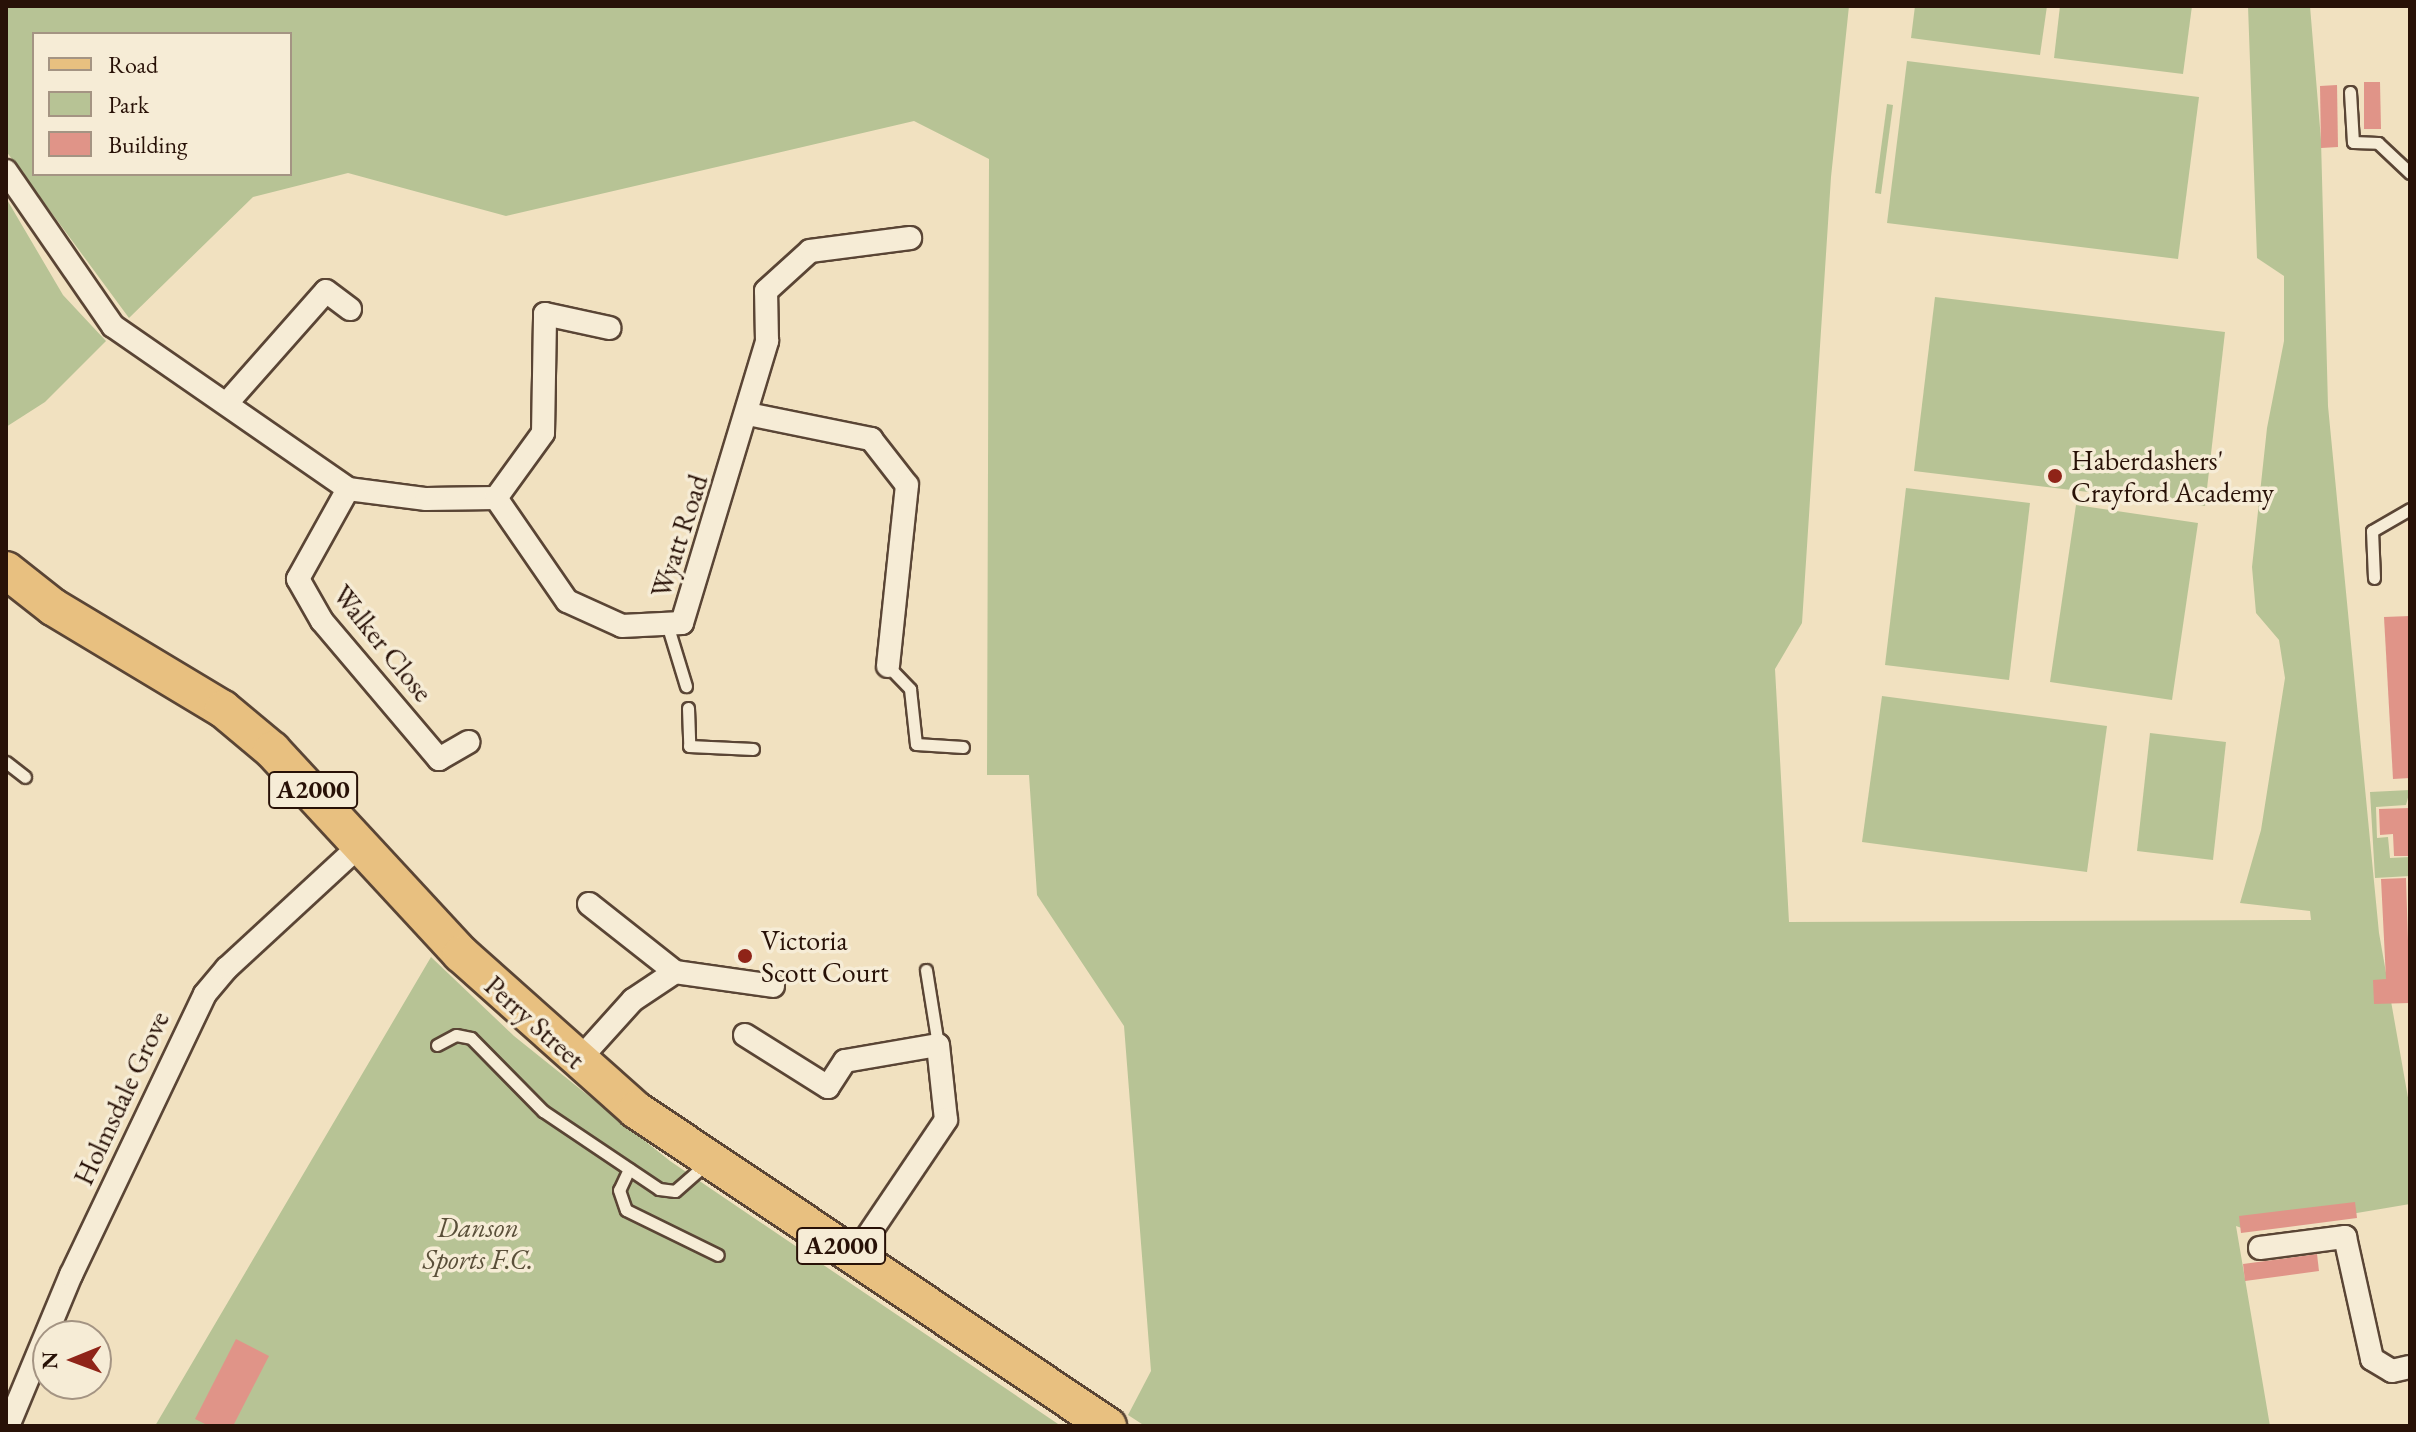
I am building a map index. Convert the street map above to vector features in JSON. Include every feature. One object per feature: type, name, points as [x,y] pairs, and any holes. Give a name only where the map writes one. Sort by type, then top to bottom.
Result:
[{"type":"main road","name":"Perry Street","points":[[6,570],[66,616],[223,709],[308,784],[359,846],[461,954],[578,1061],[708,1161],[855,1255],[1108,1426]]},
{"type":"street","points":[[6,171],[113,326],[348,489],[426,499],[496,498],[543,433],[545,314],[610,328]]},
{"type":"street","name":"Wyatt Road","points":[[496,498],[567,601],[622,626],[682,623],[748,414],[767,341],[766,291],[810,251],[910,238]]},
{"type":"street","points":[[227,403],[326,291],[350,309]]},
{"type":"street","points":[[748,414],[871,439],[907,485],[888,666]]},
{"type":"street","name":"Walker Close","points":[[348,489],[298,579],[322,621],[439,759],[468,742]]},
{"type":"street","name":"Holmsdale Grove","points":[[8,1426],[71,1275],[205,994],[227,968],[359,846]]},
{"type":"street","points":[[589,904],[675,972],[773,986]]},
{"type":"street","points":[[578,1061],[633,1000],[675,972]]},
{"type":"street","points":[[745,1035],[828,1087],[845,1061],[938,1045],[946,1120],[855,1255]]},
{"type":"street","points":[[2260,1248],[2345,1237],[2372,1359],[2392,1371],[2410,1367]]},
{"type":"lane","points":[[2350,92],[2353,142],[2378,143],[2410,173]]},
{"type":"lane","points":[[2374,578],[2372,531],[2410,509]]},
{"type":"lane","points":[[667,624],[686,686]]},
{"type":"lane","points":[[888,666],[910,689],[916,744],[963,747]]},
{"type":"lane","points":[[688,708],[689,746],[753,749]]},
{"type":"lane","points":[[6,762],[25,777]]},
{"type":"lane","points":[[926,970],[938,1045]]},
{"type":"lane","points":[[437,1045],[456,1035],[471,1038],[543,1111],[659,1189],[675,1191],[708,1161]]},
{"type":"lane","points":[[629,1169],[619,1190],[626,1210],[718,1255]]},
{"type":"green space","points":[[6,6],[1849,6],[1831,177],[1802,623],[1775,669],[1789,922],[2311,920],[2310,911],[2240,903],[2261,830],[2285,678],[2279,640],[2256,613],[2252,567],[2267,428],[2284,341],[2284,276],[2257,258],[2248,6],[2310,6],[2321,140],[2328,406],[2379,933],[2410,1109],[2410,1204],[2250,1231],[2236,1226],[2270,1426],[1145,1426],[1128,1415],[1151,1371],[1124,1026],[1037,895],[1029,775],[987,775],[989,159],[914,121],[506,216],[348,173],[253,197],[129,318],[6,151]]},
{"type":"green space","points":[[1915,6],[2047,6],[2040,55],[1911,38]]},
{"type":"green space","points":[[2060,6],[2192,6],[2183,74],[2054,58]]},
{"type":"green space","points":[[1907,61],[2199,97],[2178,259],[1887,223]]},
{"type":"green space","points":[[1887,104],[1893,105],[1881,194],[1875,193]]},
{"type":"green space","points":[[6,198],[63,295],[106,341],[45,402],[6,427]]},
{"type":"green space","points":[[1935,297],[2225,332],[2205,506],[1914,471]]},
{"type":"green space","points":[[1906,488],[2030,503],[2009,680],[1885,665]]},
{"type":"green space","points":[[2076,505],[2198,523],[2172,700],[2050,682]]},
{"type":"green space","points":[[1882,696],[2107,726],[2087,872],[1862,842]]},
{"type":"green space","points":[[2150,733],[2226,742],[2213,860],[2137,851]]},
{"type":"green space","points":[[2410,790],[2406,805],[2376,807],[2377,838],[2388,837],[2390,858],[2410,857],[2410,876],[2375,878],[2370,792]]},
{"type":"green space","name":"Danson Sports F.C.","points":[[431,957],[514,1036],[670,1161],[1061,1426],[155,1426]]},
{"type":"building","points":[[2364,82],[2380,82],[2381,129],[2364,129]]},
{"type":"building","points":[[2337,85],[2338,147],[2321,148],[2320,86]]},
{"type":"building","points":[[2410,616],[2410,778],[2393,779],[2384,617]]},
{"type":"building","points":[[2410,808],[2410,856],[2394,856],[2393,834],[2380,835],[2379,809]]},
{"type":"building","points":[[2406,878],[2410,1003],[2374,1004],[2373,980],[2386,979],[2381,879]]},
{"type":"building","points":[[2355,1202],[2357,1218],[2241,1233],[2239,1216]]},
{"type":"building","points":[[2317,1254],[2319,1271],[2245,1281],[2243,1264]]},
{"type":"building","points":[[236,1339],[269,1356],[233,1426],[209,1426],[195,1419]]},
{"type":"place","name":"Haberdashers' Crayford Academy","points":[[2055,476]]},
{"type":"place","name":"Victoria Scott Court","points":[[745,956]]}]
